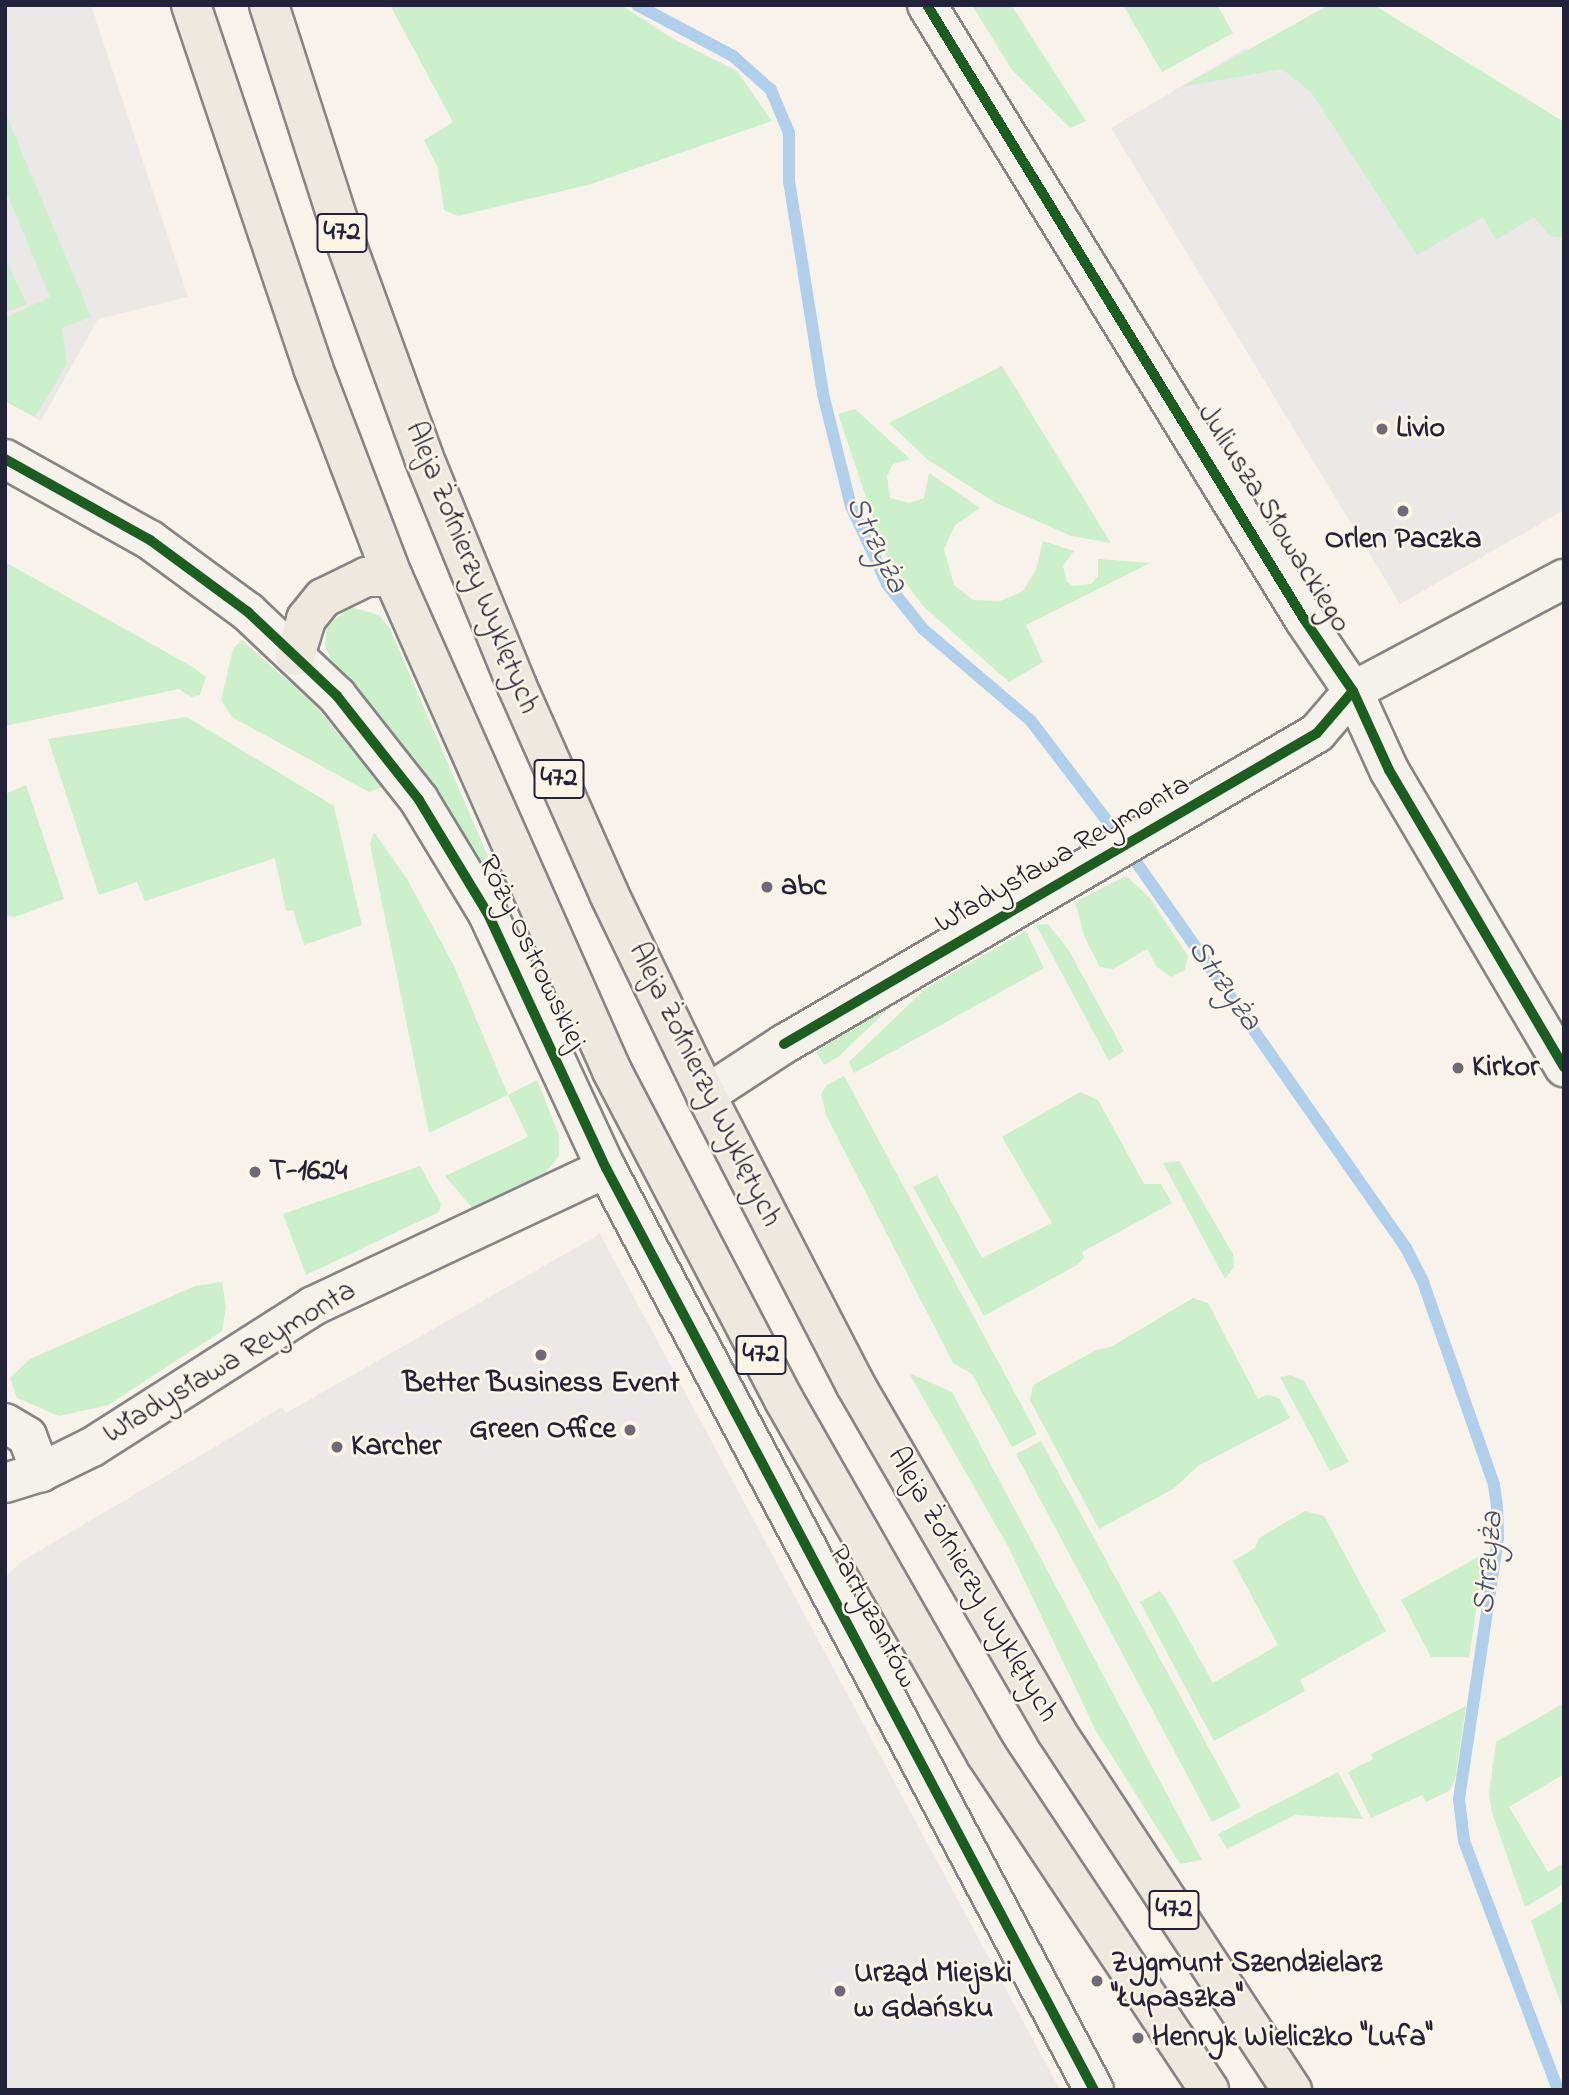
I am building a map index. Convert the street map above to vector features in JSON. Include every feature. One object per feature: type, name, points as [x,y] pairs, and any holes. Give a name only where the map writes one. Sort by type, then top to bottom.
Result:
[{"type":"main road","name":"472","points":[[191,5],[313,368],[393,577],[612,1071],[784,1400],[986,1754],[1209,2090]]},
{"type":"main road","name":"Aleja Żołnierzy Wyklętych","points":[[269,5],[343,235],[424,458],[539,735],[706,1095],[855,1384],[1056,1731],[1292,2090]]},
{"type":"main road","points":[[295,656],[306,619],[323,598],[366,577],[393,577]]},
{"type":"street","name":"Juliusza Słowackiego","points":[[927,5],[1353,691],[1389,770],[1564,1067]]},
{"type":"street","name":"Róży Ostrowskiej","points":[[5,459],[150,540],[248,612],[337,696],[377,744],[453,851],[488,914],[606,1168]]},
{"type":"street","name":"Władysława Reymonta","points":[[706,1095],[784,1044],[1101,862],[1317,733],[1353,691],[1564,579]]},
{"type":"street","name":"Władysława Reymonta","points":[[5,1483],[41,1472],[92,1447],[313,1306],[606,1168]]},
{"type":"street","name":"Partyzantów","points":[[606,1168],[1094,2090]]},
{"type":"street","points":[[5,1423],[27,1436],[41,1472]]},
{"type":"shaded area","points":[[5,5],[91,5],[188,297],[98,319],[41,421],[5,401]]},
{"type":"shaded area","points":[[1278,46],[1349,144],[1417,254],[1509,201],[1564,196],[1564,510],[1400,604],[1111,128],[1244,49]]},
{"type":"shaded area","points":[[600,1234],[1060,2090],[5,2090],[5,1577],[22,1561],[282,1407],[286,1413]]},
{"type":"green space","points":[[390,5],[621,5],[670,37],[737,71],[772,121],[591,184],[458,216],[444,210],[438,168],[424,140],[453,122]]},
{"type":"green space","points":[[972,5],[1011,5],[1086,121],[1070,128],[1012,70]]},
{"type":"green space","points":[[1123,5],[1217,5],[1233,33],[1162,72]]},
{"type":"green space","points":[[1329,5],[1374,5],[1564,122],[1564,238],[1550,236],[1534,217],[1496,240],[1483,217],[1417,255],[1311,92],[1282,69],[1181,87]]},
{"type":"green space","points":[[5,112],[91,317],[62,328],[67,364],[35,417],[5,401],[5,318],[50,297],[5,189]]},
{"type":"green space","points":[[5,258],[27,304],[5,313]]},
{"type":"green space","points":[[1002,366],[1111,543],[1071,536],[996,503],[928,460],[889,423]]},
{"type":"green space","points":[[855,409],[910,459],[893,464],[887,476],[890,498],[909,503],[924,498],[929,473],[980,508],[955,525],[944,549],[954,585],[973,600],[1000,601],[1023,591],[1036,570],[1043,541],[1074,551],[1063,566],[1067,582],[1073,586],[1091,584],[1098,576],[1098,559],[1150,563],[1026,625],[1043,662],[1009,682],[923,606],[885,554],[838,414]]},
{"type":"green space","points":[[5,562],[191,666],[206,677],[200,695],[191,697],[179,689],[5,726]]},
{"type":"green space","points":[[351,607],[379,615],[390,629],[493,868],[487,872],[431,783],[331,660],[325,646],[327,626]]},
{"type":"green space","points":[[242,640],[312,702],[383,787],[369,792],[232,717],[221,700],[233,649]]},
{"type":"green space","points":[[187,717],[334,806],[362,925],[304,945],[293,910],[286,911],[275,858],[145,901],[137,882],[99,895],[48,739]]},
{"type":"green space","points":[[26,785],[64,899],[15,917],[5,916],[5,794]]},
{"type":"green space","points":[[374,832],[407,879],[454,966],[508,1095],[429,1133],[370,844]]},
{"type":"green space","points":[[1126,876],[1149,897],[1188,956],[1185,970],[1171,977],[1157,967],[1147,949],[1113,969],[1100,967],[1085,938],[1075,902]]},
{"type":"green space","points":[[1048,924],[1068,949],[1124,1051],[1109,1061],[1036,925]]},
{"type":"green space","points":[[1026,931],[1044,968],[854,1073],[849,1062],[926,988]]},
{"type":"green space","points":[[898,1000],[838,1057],[824,1065],[815,1049]]},
{"type":"green space","points":[[844,1076],[1037,1434],[1012,1447],[972,1374],[953,1363],[826,1115],[821,1094],[827,1085]]},
{"type":"green space","points":[[537,1080],[559,1135],[559,1156],[545,1173],[473,1209],[445,1176],[528,1137],[508,1095]]},
{"type":"green space","points":[[1080,1092],[1098,1100],[1144,1184],[1161,1184],[1172,1203],[1082,1252],[1084,1258],[1077,1265],[984,1316],[913,1187],[937,1175],[982,1258],[1052,1223],[1002,1137]]},
{"type":"green space","points":[[1179,1161],[1233,1254],[1234,1267],[1225,1279],[1163,1163]]},
{"type":"green space","points":[[420,1166],[441,1204],[439,1212],[306,1275],[283,1214]]},
{"type":"green space","points":[[222,1282],[226,1307],[222,1331],[108,1405],[59,1416],[17,1398],[10,1378],[30,1359],[195,1286]]},
{"type":"green space","points":[[1193,1298],[1208,1303],[1258,1399],[1267,1395],[1279,1398],[1290,1418],[1198,1466],[1173,1489],[1099,1529],[1030,1400],[1033,1385],[1096,1350],[1111,1347]]},
{"type":"green space","points":[[909,1373],[952,1392],[1202,1860],[1180,1864],[1096,1731],[1009,1548]]},
{"type":"green space","points":[[1290,1375],[1304,1381],[1349,1462],[1330,1471],[1280,1377]]},
{"type":"green space","points":[[1041,1441],[1241,1807],[1212,1822],[1016,1454]]},
{"type":"green space","points":[[1305,1511],[1324,1516],[1386,1631],[1300,1680],[1305,1691],[1214,1741],[1140,1602],[1160,1591],[1213,1683],[1278,1645],[1233,1561],[1255,1548],[1259,1538]]},
{"type":"green space","points":[[1485,1553],[1469,1657],[1431,1657],[1401,1600]]},
{"type":"green space","points":[[1564,1703],[1564,1774],[1509,1807],[1548,1872],[1564,1863],[1564,1884],[1525,1907],[1492,1813],[1489,1794],[1496,1742]]},
{"type":"green space","points":[[1466,1706],[1455,1780],[1449,1791],[1426,1802],[1422,1795],[1371,1818],[1348,1772],[1373,1759],[1371,1754]]},
{"type":"green space","points":[[1338,1772],[1363,1819],[1295,1815],[1227,1849],[1218,1834]]},
{"type":"green space","points":[[1564,1901],[1564,2013],[1531,1921]]},
{"type":"waterway","name":"Strzyża","points":[[637,5],[733,56],[771,90],[789,133],[789,181],[823,394],[851,506],[887,584],[923,629],[1031,721],[1111,826],[1406,1248],[1422,1279],[1494,1485],[1497,1507],[1498,1538],[1459,1799],[1464,1841],[1558,2090]]},
{"type":"cycle path","points":[[927,5],[1304,619],[1353,691],[1389,770],[1564,1067]]},
{"type":"cycle path","points":[[5,459],[150,540],[248,612],[337,696],[419,800],[488,914],[606,1168],[1094,2090]]},
{"type":"cycle path","points":[[784,1044],[1317,733],[1353,691]]},
{"type":"place","name":"Livio","points":[[1382,429]]},
{"type":"place","name":"Orlen Paczka","points":[[1403,511]]},
{"type":"place","name":"abc","points":[[767,887]]},
{"type":"place","name":"Kirkor","points":[[1458,1068]]},
{"type":"place","name":"T-1624","points":[[255,1172]]},
{"type":"place","name":"Better Business Event","points":[[541,1355]]},
{"type":"place","name":"Green Office","points":[[630,1430]]},
{"type":"place","name":"Karcher","points":[[337,1447]]},
{"type":"place","name":"Zygmunt Szendzielarz \"Łupaszka\"","points":[[1097,1981]]},
{"type":"place","name":"Urząd Miejski w Gdańsku","points":[[840,1991]]},
{"type":"place","name":"Henryk Wieliczko \"Lufa\"","points":[[1138,2038]]}]
